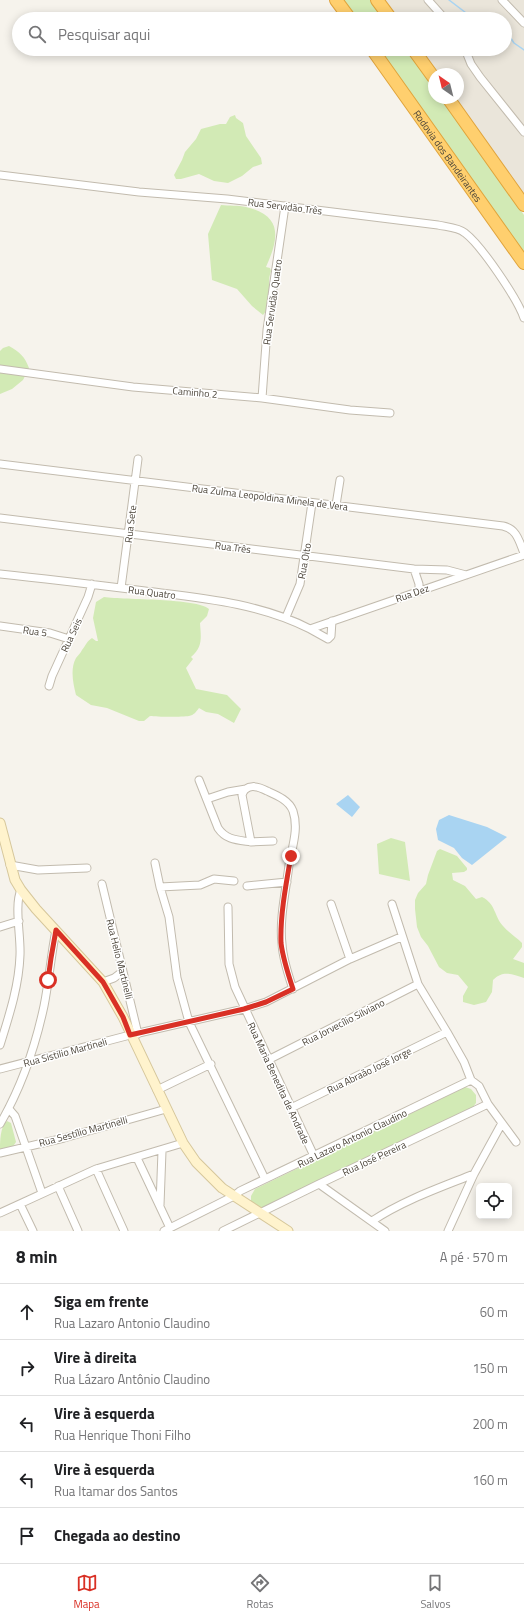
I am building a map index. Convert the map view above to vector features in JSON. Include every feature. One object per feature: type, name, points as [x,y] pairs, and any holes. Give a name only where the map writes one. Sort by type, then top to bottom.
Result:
[{"type":"highway","points":[[336,0],[345,12]]},
{"type":"highway","points":[[378,0],[386,12]]},
{"type":"highway","name":"Rodovia dos Bandeirantes","points":[[377,56],[524,263]]},
{"type":"highway","points":[[418,56],[428,70]]},
{"type":"highway","points":[[452,104],[524,205]]},
{"type":"main road","points":[[0,823],[15,880],[21,890],[103,982],[134,1034],[166,1109],[183,1143],[196,1162],[222,1188],[288,1231]]},
{"type":"street","points":[[428,0],[439,12]]},
{"type":"street","points":[[502,0],[524,23]]},
{"type":"street","points":[[468,56],[471,64],[480,77],[524,132]]},
{"type":"street","name":"Rua Servidão Três","points":[[0,175],[139,192],[205,196],[438,225],[463,231],[478,248],[504,283],[520,307],[524,318]]},
{"type":"street","name":"Rua Servidão Quatro","points":[[262,398],[267,330],[285,206]]},
{"type":"street","name":"Caminho 2","points":[[0,369],[133,387],[262,398],[350,410],[390,413]]},
{"type":"street","name":"Rua Sete","points":[[121,588],[138,459]]},
{"type":"street","name":"Rua Zulma Leopoldina Minela de Vera","points":[[0,464],[509,527],[514,530],[524,554]]},
{"type":"street","points":[[336,505],[340,480]]},
{"type":"street","name":"Rua Oito","points":[[286,617],[300,584],[312,503]]},
{"type":"street","name":"Rua Três","points":[[0,518],[128,535],[466,574]]},
{"type":"street","name":"Rua Dez","points":[[310,629],[524,554]]},
{"type":"street","points":[[414,569],[419,584],[419,591]]},
{"type":"street","points":[[438,570],[442,583]]},
{"type":"street","name":"Rua Quatro","points":[[0,574],[92,584],[246,606],[286,617],[310,629]]},
{"type":"street","name":"Rua Seis","points":[[49,686],[52,676],[88,597],[92,584]]},
{"type":"street","points":[[310,629],[328,639],[331,636],[332,621]]},
{"type":"street","name":"Rua 5","points":[[0,626],[50,632],[69,638]]},
{"type":"street","points":[[199,780],[222,834],[229,839],[251,842],[273,841]]},
{"type":"street","points":[[207,799],[253,786],[261,787],[289,803],[293,810],[295,819],[295,836],[287,882],[281,943],[286,970],[293,989]]},
{"type":"street","points":[[246,789],[242,795],[251,842]]},
{"type":"street","points":[[155,863],[168,917],[177,978],[189,1022],[211,1064],[265,1179]]},
{"type":"street","points":[[10,865],[38,870],[87,868]]},
{"type":"street","points":[[160,887],[200,885],[214,880],[234,881]]},
{"type":"street","points":[[247,886],[287,882]]},
{"type":"street","name":"Rua Helio Martinelli","points":[[102,884],[134,1034]]},
{"type":"street","points":[[0,1045],[9,1017],[19,971],[21,938],[18,900],[21,890]]},
{"type":"street","points":[[331,904],[350,959]]},
{"type":"street","points":[[392,904],[401,937],[418,984],[464,1062],[471,1080],[479,1086],[488,1104],[516,1142]]},
{"type":"street","name":"Rua Maria Benedita de Andrade","points":[[228,907],[229,964],[234,987],[314,1156]]},
{"type":"street","points":[[0,927],[19,921]]},
{"type":"street","points":[[0,1124],[9,1109],[29,1062],[44,1006],[56,930]]},
{"type":"street","name":"Rua Sistilio Martineli","points":[[0,1069],[134,1034],[244,1009],[266,1002],[350,959],[401,937]]},
{"type":"street","points":[[103,982],[114,978],[122,972]]},
{"type":"street","name":"Rua Jorvecílio Silviano","points":[[268,1060],[418,984]]},
{"type":"street","points":[[0,1020],[9,1017]]},
{"type":"street","name":"Rua Abraão José Jorge","points":[[291,1108],[447,1032]]},
{"type":"street","points":[[157,1090],[211,1064]]},
{"type":"street","name":"Rua Lazaro Antonio Claudino","points":[[167,1230],[234,1196],[240,1191],[471,1080]]},
{"type":"street","name":"Rua José Pereira","points":[[223,1231],[488,1104]]},
{"type":"street","points":[[9,1109],[15,1116],[42,1193]]},
{"type":"street","name":"Rua Sestílio Martinelli","points":[[0,1153],[64,1138],[166,1109]]},
{"type":"street","points":[[448,1231],[474,1174],[502,1123]]},
{"type":"street","points":[[0,1213],[96,1169],[162,1151],[183,1143]]},
{"type":"street","points":[[160,1207],[162,1151]]},
{"type":"street","points":[[137,1158],[160,1207],[167,1230]]},
{"type":"street","points":[[96,1169],[124,1231]]},
{"type":"street","points":[[372,1221],[422,1194],[474,1174]]},
{"type":"street","points":[[319,1184],[385,1231]]},
{"type":"street","points":[[58,1186],[78,1231]]},
{"type":"street","points":[[20,1204],[33,1231]]},
{"type":"shaded area","points":[[378,0],[524,0],[524,203],[452,104],[464,104],[464,68],[429,68],[419,56],[512,56],[512,12],[387,12]]},
{"type":"green space","points":[[343,0],[371,0],[380,12],[352,12]]},
{"type":"green space","points":[[384,56],[411,56],[428,80],[428,104],[445,104],[524,215],[524,254]]},
{"type":"green space","points":[[235,115],[236,118],[243,123],[246,136],[261,158],[262,164],[253,167],[242,176],[228,183],[214,181],[199,174],[176,179],[174,175],[185,152],[196,139],[201,129],[226,124],[230,117]]},
{"type":"green space","points":[[221,205],[243,206],[258,211],[267,216],[272,222],[275,230],[274,247],[266,267],[270,268],[271,271],[269,277],[270,299],[267,310],[263,315],[252,306],[237,289],[212,280],[208,234]]},
{"type":"green space","points":[[9,346],[22,355],[29,368],[23,380],[12,389],[0,394],[0,351]]},
{"type":"green space","points":[[104,597],[176,601],[202,605],[209,609],[207,616],[200,623],[201,638],[198,650],[191,657],[193,659],[186,668],[196,689],[227,695],[241,709],[234,723],[218,714],[206,712],[199,708],[194,714],[189,716],[150,716],[144,721],[139,721],[107,708],[91,705],[76,695],[73,676],[74,662],[90,639],[92,638],[98,641],[93,618],[96,602]]},
{"type":"green space","points":[[391,838],[405,842],[410,881],[379,874],[377,844]]},
{"type":"green space","points":[[440,849],[457,856],[467,868],[464,872],[452,873],[453,880],[465,886],[476,899],[482,897],[487,900],[503,926],[522,943],[522,947],[513,959],[524,963],[524,978],[507,974],[500,975],[493,980],[492,992],[486,1002],[474,1005],[463,1002],[463,996],[468,987],[458,975],[447,973],[439,967],[428,946],[421,937],[417,927],[415,900],[418,893],[426,884],[437,851]]},
{"type":"green space","points":[[465,1087],[471,1089],[476,1095],[476,1103],[473,1107],[262,1209],[251,1202],[251,1196],[255,1189]]},
{"type":"green space","points":[[7,1121],[11,1123],[16,1142],[12,1148],[0,1151],[2,1130]]},
{"type":"water","points":[[348,795],[360,807],[352,817],[336,804]]},
{"type":"water","points":[[449,815],[487,827],[507,837],[472,865],[462,858],[454,848],[438,840],[436,829],[439,820]]},
{"type":"waterway","points":[[449,0],[465,12]]},
{"type":"waterway","points":[[512,40],[524,50]]},
{"type":"route","points":[[48,980],[56,930],[103,982],[123,1017],[130,1035],[244,1009],[266,1002],[293,989],[286,970],[281,943],[283,912],[291,856]]}]
